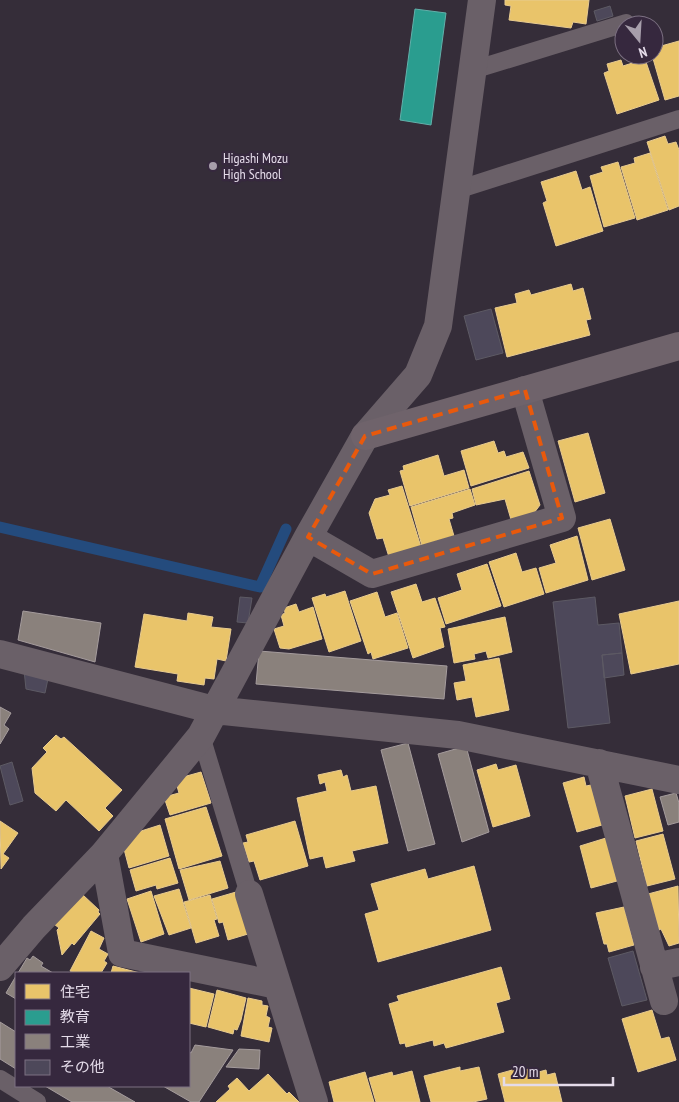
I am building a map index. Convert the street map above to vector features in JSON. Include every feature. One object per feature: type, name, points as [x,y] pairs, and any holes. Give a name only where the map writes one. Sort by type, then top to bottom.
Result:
[{"type":"street","points":[[0,967],[34,927],[104,854],[201,736],[308,537],[365,436],[418,375],[438,326],[482,0]]},
{"type":"street","points":[[365,436],[679,346]]},
{"type":"street","points":[[308,537],[372,574],[562,518],[525,390]]},
{"type":"street","points":[[0,654],[214,710],[458,735],[679,780]]},
{"type":"street","points":[[599,763],[667,964],[664,1001]]},
{"type":"street","points":[[104,854],[122,953],[277,985]]},
{"type":"street","points":[[249,894],[314,1102]]},
{"type":"lane","points":[[473,70],[614,27]]},
{"type":"lane","points":[[457,190],[679,119]]},
{"type":"lane","points":[[201,736],[249,894]]},
{"type":"lane","points":[[0,1080],[37,1102]]},
{"type":"highlighted area","points":[[525,390],[562,518],[372,574],[308,537],[365,436]]},
{"type":"building: 住宅","points":[[505,0],[589,0],[586,24],[573,22],[571,28],[509,20],[511,6],[505,5]]},
{"type":"building: 住宅","points":[[679,41],[679,96],[665,100],[655,65],[664,65],[664,45]]},
{"type":"building: 住宅","points":[[614,62],[614,65],[647,65],[659,100],[617,114],[604,73],[609,71],[607,64]]},
{"type":"building: 住宅","points":[[665,136],[668,144],[676,142],[679,150],[679,206],[669,210],[647,142]]},
{"type":"building: 住宅","points":[[650,153],[668,210],[637,220],[621,167],[635,163],[634,158]]},
{"type":"building: 住宅","points":[[618,162],[635,218],[604,227],[590,176],[603,172],[601,167]]},
{"type":"building: 住宅","points":[[576,171],[582,190],[590,187],[603,231],[556,246],[543,203],[547,201],[541,182]]},
{"type":"building: 住宅","points":[[571,284],[573,291],[583,288],[591,319],[586,320],[590,335],[507,357],[495,308],[517,303],[515,294],[529,290],[531,295]]},
{"type":"building: 住宅","points":[[588,433],[605,493],[575,502],[558,441]]},
{"type":"building: 住宅","points":[[494,441],[498,453],[504,451],[506,457],[523,452],[529,468],[471,486],[461,451]]},
{"type":"building: 住宅","points":[[438,455],[444,476],[464,470],[469,488],[410,506],[400,471],[404,470],[403,466]]},
{"type":"building: 住宅","points":[[529,471],[540,505],[531,517],[512,523],[505,499],[476,505],[472,489]]},
{"type":"building: 住宅","points":[[402,486],[421,547],[389,557],[383,538],[377,539],[369,513],[375,499],[390,495],[388,490]]},
{"type":"building: 住宅","points":[[470,489],[475,505],[452,513],[453,518],[449,519],[454,536],[422,546],[411,507]]},
{"type":"building: 住宅","points":[[610,519],[625,570],[592,580],[578,528]]},
{"type":"building: 住宅","points":[[577,536],[588,580],[546,593],[539,568],[556,563],[550,545]]},
{"type":"building: 住宅","points":[[516,553],[522,572],[536,568],[544,594],[504,607],[489,562]]},
{"type":"building: 住宅","points":[[487,564],[501,606],[446,624],[438,598],[462,590],[457,574]]},
{"type":"building: 住宅","points":[[416,584],[422,602],[435,598],[445,627],[440,628],[444,647],[413,658],[391,592]]},
{"type":"building: 住宅","points":[[345,591],[361,641],[329,652],[312,598],[325,594],[326,597]]},
{"type":"building: 住宅","points":[[377,592],[385,617],[397,613],[408,648],[373,659],[371,652],[368,654],[350,601]]},
{"type":"building: 住宅","points":[[679,601],[679,664],[631,674],[619,614]]},
{"type":"building: 住宅","points":[[296,604],[299,612],[313,607],[322,639],[289,649],[280,648],[274,629],[284,626],[281,615],[285,613],[284,608]]},
{"type":"building: 住宅","points":[[188,613],[213,617],[211,627],[231,629],[226,661],[217,659],[214,679],[205,678],[204,685],[177,681],[178,674],[135,667],[144,614],[187,621]]},
{"type":"building: 住宅","points":[[505,617],[512,652],[488,658],[486,651],[474,654],[475,659],[454,663],[448,629]]},
{"type":"building: 住宅","points":[[499,658],[509,710],[476,717],[472,697],[457,700],[454,683],[466,681],[463,665]]},
{"type":"building: 住宅","points":[[56,735],[61,739],[64,737],[122,790],[105,808],[113,816],[99,831],[66,800],[56,811],[35,793],[32,768],[47,752],[43,748]]},
{"type":"building: 住宅","points":[[496,764],[498,770],[516,765],[530,816],[493,827],[477,770]]},
{"type":"building: 住宅","points":[[341,770],[343,777],[347,775],[351,791],[376,786],[388,843],[352,851],[355,861],[326,868],[323,856],[310,859],[297,798],[327,791],[325,782],[320,784],[318,775]]},
{"type":"building: 住宅","points":[[201,772],[211,803],[170,815],[164,797],[179,793],[177,786],[183,777]]},
{"type":"building: 住宅","points":[[584,777],[586,786],[591,785],[602,825],[577,832],[563,783]]},
{"type":"building: 住宅","points":[[652,789],[663,831],[635,838],[625,796]]},
{"type":"building: 住宅","points":[[206,807],[222,856],[179,869],[165,819]]},
{"type":"building: 住宅","points":[[0,821],[18,833],[3,854],[9,858],[1,869]]},
{"type":"building: 住宅","points":[[295,821],[308,866],[260,880],[254,861],[249,862],[243,843],[248,842],[246,835]]},
{"type":"building: 住宅","points":[[160,825],[169,856],[129,868],[124,849],[138,832]]},
{"type":"building: 住宅","points":[[663,834],[675,879],[647,886],[636,841]]},
{"type":"building: 住宅","points":[[606,838],[617,881],[591,888],[580,846]]},
{"type":"building: 住宅","points":[[170,858],[178,883],[157,889],[156,885],[136,891],[130,870]]},
{"type":"building: 住宅","points":[[220,861],[228,888],[189,900],[180,870]]},
{"type":"building: 住宅","points":[[474,866],[491,930],[378,962],[365,914],[379,910],[371,884],[425,869],[428,879]]},
{"type":"building: 住宅","points":[[678,886],[679,943],[669,946],[661,929],[659,930],[648,894]]},
{"type":"building: 住宅","points":[[179,889],[191,928],[169,935],[154,896]]},
{"type":"building: 住宅","points":[[151,891],[164,934],[141,942],[127,899]]},
{"type":"building: 住宅","points":[[236,892],[248,934],[228,940],[223,922],[219,923],[212,899]]},
{"type":"building: 住宅","points":[[83,895],[99,910],[100,914],[74,945],[72,943],[62,955],[57,930],[59,928],[54,924]]},
{"type":"building: 住宅","points":[[210,895],[217,919],[214,920],[219,936],[196,943],[184,902]]},
{"type":"building: 住宅","points":[[624,907],[634,945],[609,952],[607,944],[604,944],[596,913]]},
{"type":"building: 住宅","points":[[91,931],[104,938],[99,949],[108,954],[104,961],[107,963],[102,972],[70,971]]},
{"type":"building: 住宅","points":[[113,966],[136,972],[111,972]]},
{"type":"building: 住宅","points":[[501,967],[510,999],[496,1003],[504,1032],[446,1048],[444,1043],[434,1046],[433,1040],[406,1047],[405,1043],[400,1044],[389,1004],[399,1001],[397,996]]},
{"type":"building: 住宅","points":[[190,988],[214,994],[206,1027],[190,1023]]},
{"type":"building: 住宅","points":[[217,990],[246,998],[241,1020],[237,1030],[234,1029],[233,1034],[208,1027]]},
{"type":"building: 住宅","points":[[248,998],[262,1001],[262,1005],[268,1006],[266,1016],[270,1018],[268,1027],[272,1028],[269,1042],[241,1036]]},
{"type":"building: 住宅","points":[[652,1010],[661,1039],[669,1037],[676,1060],[638,1072],[622,1019]]},
{"type":"building: 住宅","points":[[460,1067],[460,1071],[479,1067],[487,1099],[473,1102],[431,1102],[424,1076]]},
{"type":"building: 住宅","points":[[523,1067],[524,1070],[529,1069],[531,1074],[546,1070],[547,1075],[555,1073],[562,1102],[505,1102],[498,1074]]},
{"type":"building: 住宅","points":[[412,1071],[420,1102],[376,1102],[369,1078],[392,1072],[393,1076]]},
{"type":"building: 住宅","points":[[365,1072],[374,1102],[334,1102],[329,1082]]},
{"type":"building: 住宅","points":[[268,1074],[287,1094],[289,1092],[299,1102],[216,1102],[230,1089],[228,1086],[237,1078],[249,1091]]},
{"type":"building: 教育","points":[[415,9],[446,13],[431,125],[400,120]]},
{"type":"building: 工業","points":[[23,611],[101,623],[95,662],[18,640]]},
{"type":"building: 工業","points":[[259,651],[447,666],[444,699],[256,684]]},
{"type":"building: 工業","points":[[0,707],[11,713],[4,725],[9,729],[0,744]]},
{"type":"building: 工業","points":[[408,743],[435,844],[408,851],[381,750]]},
{"type":"building: 工業","points":[[466,746],[489,832],[462,842],[438,754]]},
{"type":"building: 工業","points":[[676,793],[679,803],[679,822],[668,825],[660,797]]},
{"type":"building: 工業","points":[[33,956],[43,963],[41,966],[51,972],[19,972],[27,958],[30,960]]},
{"type":"building: 工業","points":[[15,978],[15,998],[6,993]]},
{"type":"building: 工業","points":[[0,1022],[15,1031],[15,1068],[0,1059]]},
{"type":"building: 工業","points":[[195,1045],[233,1050],[199,1102],[191,1102],[165,1087],[190,1087],[191,1053]]},
{"type":"building: 工業","points":[[239,1049],[260,1050],[259,1069],[226,1067]]},
{"type":"building: 工業","points":[[47,1087],[109,1087],[135,1102],[72,1102]]},
{"type":"building: その他","points":[[610,6],[613,16],[597,21],[594,11]]},
{"type":"building: その他","points":[[491,309],[503,353],[476,360],[464,316]]},
{"type":"building: その他","points":[[240,597],[252,598],[248,623],[237,622]]},
{"type":"building: その他","points":[[595,597],[598,625],[619,623],[622,653],[602,655],[610,723],[568,728],[553,602]]},
{"type":"building: その他","points":[[622,653],[624,675],[604,678],[602,655]]},
{"type":"building: その他","points":[[24,670],[49,674],[45,693],[26,689]]},
{"type":"building: その他","points":[[12,762],[23,801],[10,805],[0,766]]},
{"type":"building: その他","points":[[633,951],[647,1000],[622,1006],[608,958]]},
{"type":"waterway","points":[[0,527],[260,587],[286,529]]},
{"type":"place","name":"Higashi Mozu High School","points":[[213,166]]}]
